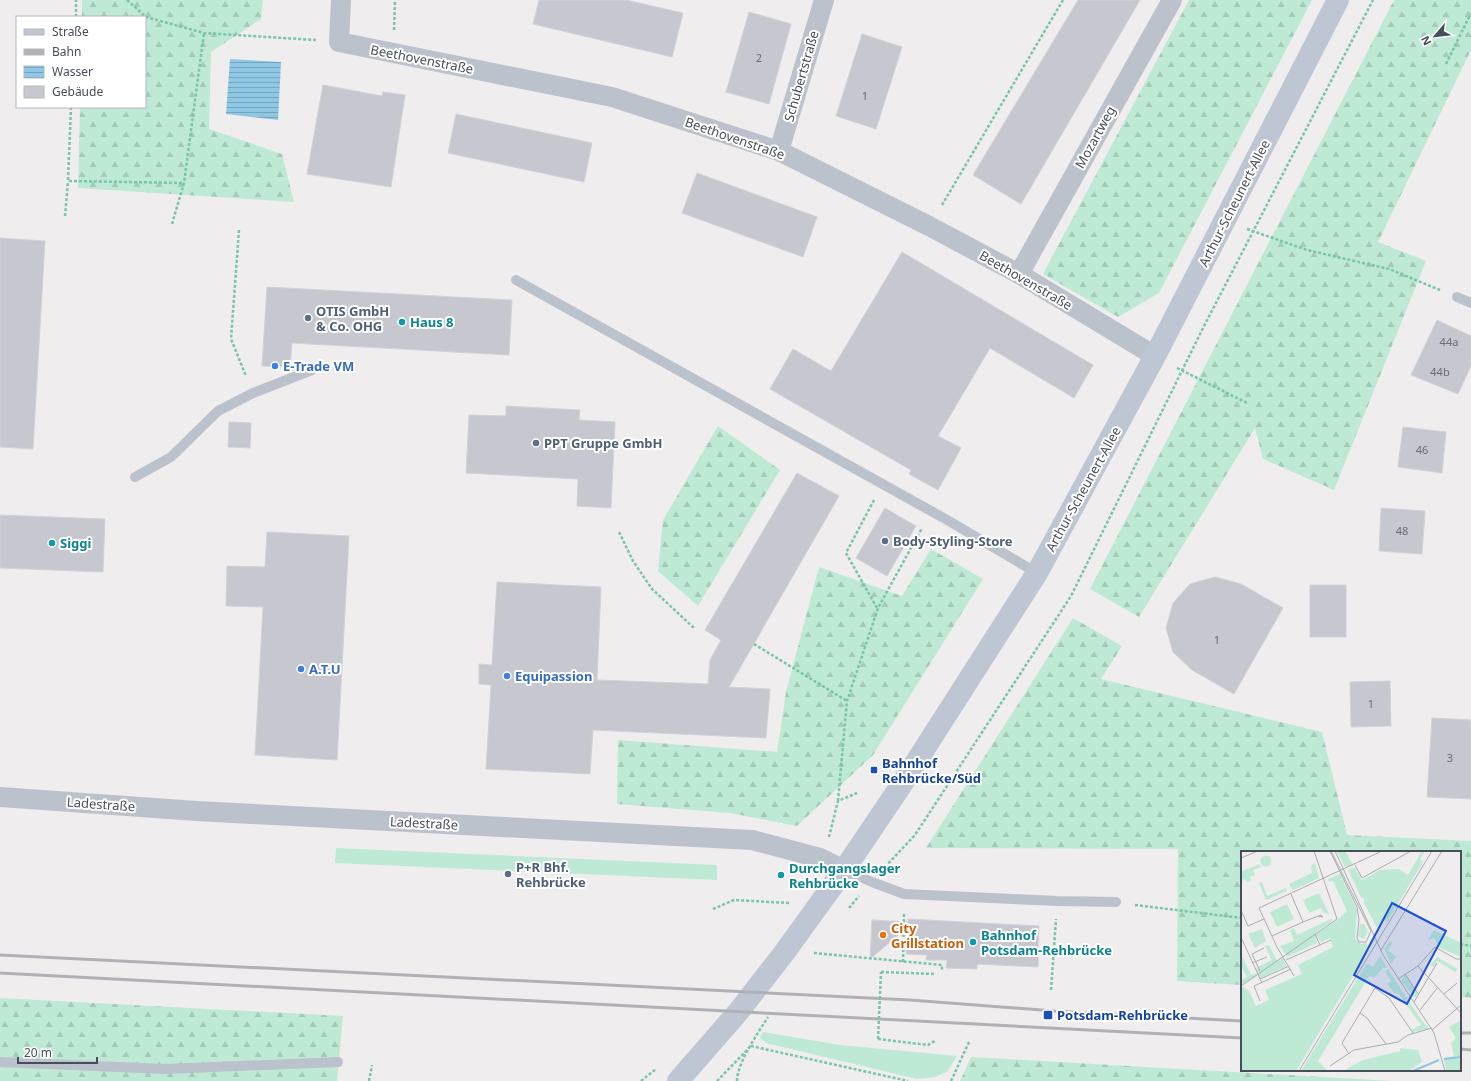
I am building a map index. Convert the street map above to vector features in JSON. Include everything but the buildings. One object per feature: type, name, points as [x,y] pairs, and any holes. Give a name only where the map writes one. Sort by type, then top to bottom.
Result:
[{"type":"main road","name":"Arthur-Scheunert-Allee","points":[[678,1081],[738,1011],[784,952],[844,870],[900,787],[1037,573],[1156,356],[1338,0]]},
{"type":"street","points":[[339,42],[341,0]]},
{"type":"street","name":"Schubertstraße","points":[[779,151],[824,0]]},
{"type":"street","name":"Mozartweg","points":[[1019,274],[1172,0]]},
{"type":"street","name":"Beethovenstraße","points":[[339,42],[612,97],[779,151],[929,226],[1019,274],[1156,356]]},
{"type":"street","name":"Ladestraße","points":[[0,797],[196,811],[752,840],[820,858],[844,870]]},
{"type":"lane","points":[[516,280],[931,511],[1037,573]]},
{"type":"lane","points":[[1457,297],[1471,303]]},
{"type":"lane","points":[[135,477],[171,457],[218,411],[253,393],[312,370]]},
{"type":"lane","points":[[844,870],[904,894],[1057,901],[1116,902]]},
{"type":"lane","points":[[0,1062],[165,1069],[338,1062]]},
{"type":"path","points":[[76,0],[76,16]]},
{"type":"path","points":[[128,0],[145,16]]},
{"type":"path","points":[[393,53],[395,0]]},
{"type":"path","points":[[929,226],[1063,0]]},
{"type":"path","points":[[872,882],[915,835],[1071,596],[1200,335],[1373,0]]},
{"type":"path","points":[[1446,64],[1471,14]]},
{"type":"path","points":[[146,17],[204,33],[339,42]]},
{"type":"path","points":[[172,224],[184,183],[204,33]]},
{"type":"path","points":[[65,216],[71,108]]},
{"type":"path","points":[[68,182],[184,183]]},
{"type":"path","points":[[239,230],[231,338],[253,393]]},
{"type":"path","points":[[1253,232],[1307,250],[1388,269],[1457,297]]},
{"type":"path","points":[[1196,378],[1247,402]]},
{"type":"path","points":[[878,608],[846,553],[882,484]]},
{"type":"path","points":[[828,839],[838,801],[847,701],[878,608],[931,511]]},
{"type":"path","points":[[619,532],[633,561],[652,589],[694,628]]},
{"type":"path","points":[[754,644],[847,701]]},
{"type":"path","points":[[838,801],[857,793]]},
{"type":"path","points":[[903,962],[904,894]]},
{"type":"path","points":[[713,909],[734,900],[791,903]]},
{"type":"path","points":[[1051,990],[1057,901]]},
{"type":"path","points":[[1116,902],[1241,918]]},
{"type":"path","points":[[1461,944],[1471,946]]},
{"type":"path","points":[[810,953],[942,965],[942,971]]},
{"type":"path","points":[[935,974],[881,972],[878,1039],[928,1045],[935,1041]]},
{"type":"path","points":[[951,1081],[969,1042]]},
{"type":"path","points":[[717,1081],[750,1046]]},
{"type":"path","points":[[737,1081],[737,1074],[750,1046]]},
{"type":"path","points":[[750,1046],[908,1081]]},
{"type":"path","points":[[369,1081],[372,1065]]},
{"type":"green space","points":[[82,0],[263,0],[261,19],[211,52],[209,129],[282,154],[294,202],[78,188],[80,108],[146,108],[146,16],[82,16]]},
{"type":"green space","points":[[1189,0],[1312,0],[1159,293],[1118,317],[1043,274]]},
{"type":"green space","points":[[1394,0],[1471,0],[1471,50],[1378,242],[1426,261],[1334,490],[1263,459],[1255,428],[1139,617],[1090,589]]},
{"type":"green space","points":[[718,426],[780,470],[698,606],[658,571],[663,520]]},
{"type":"green space","points":[[931,549],[983,579],[873,755],[797,826],[730,813],[617,804],[618,740],[777,752],[786,692],[819,567],[902,596]]},
{"type":"green space","points":[[1073,618],[1122,646],[1101,679],[1322,732],[1347,835],[1471,841],[1471,998],[1461,997],[1461,851],[1241,851],[1241,985],[1177,981],[1178,849],[926,848]]},
{"type":"green space","points":[[336,848],[717,865],[717,880],[335,863]]},
{"type":"green space","points":[[0,998],[343,1016],[337,1081],[0,1081]]},
{"type":"green space","points":[[763,1032],[840,1045],[957,1056],[947,1072],[935,1077],[917,1079],[766,1043],[760,1038]]},
{"type":"green space","points":[[971,1057],[1392,1081],[960,1081]]},
{"type":"water","points":[[230,59],[281,62],[278,120],[226,114]]},
{"type":"railway","points":[[0,955],[910,1000],[1054,1011],[1241,1021]]},
{"type":"railway","points":[[0,973],[1241,1038]]},
{"type":"railway","points":[[1461,1033],[1471,1033]]},
{"type":"railway","points":[[1461,1049],[1471,1050]]},
{"type":"place","name":"OTIS GmbH & Co. OHG","points":[[308,318]]},
{"type":"place","name":"Haus 8","points":[[402,322]]},
{"type":"place","name":"E-Trade VM","points":[[275,366]]},
{"type":"place","name":"PPT Gruppe GmbH","points":[[536,443]]},
{"type":"place","name":"Body-Styling-Store","points":[[885,541]]},
{"type":"place","name":"Siggi","points":[[52,543]]},
{"type":"place","name":"A.T.U","points":[[301,669]]},
{"type":"place","name":"Equipassion","points":[[507,676]]},
{"type":"place","name":"Bahnhof Rehbrücke/Süd","points":[[874,770]]},
{"type":"place","name":"P+R Bhf. Rehbrücke","points":[[508,874]]},
{"type":"place","name":"Durchgangslager Rehbrücke","points":[[781,875]]},
{"type":"place","name":"City Grillstation","points":[[883,935]]},
{"type":"place","name":"Bahnhof Potsdam-Rehbrücke","points":[[973,942]]},
{"type":"place","name":"Potsdam-Rehbrücke","points":[[1048,1015]]}]
